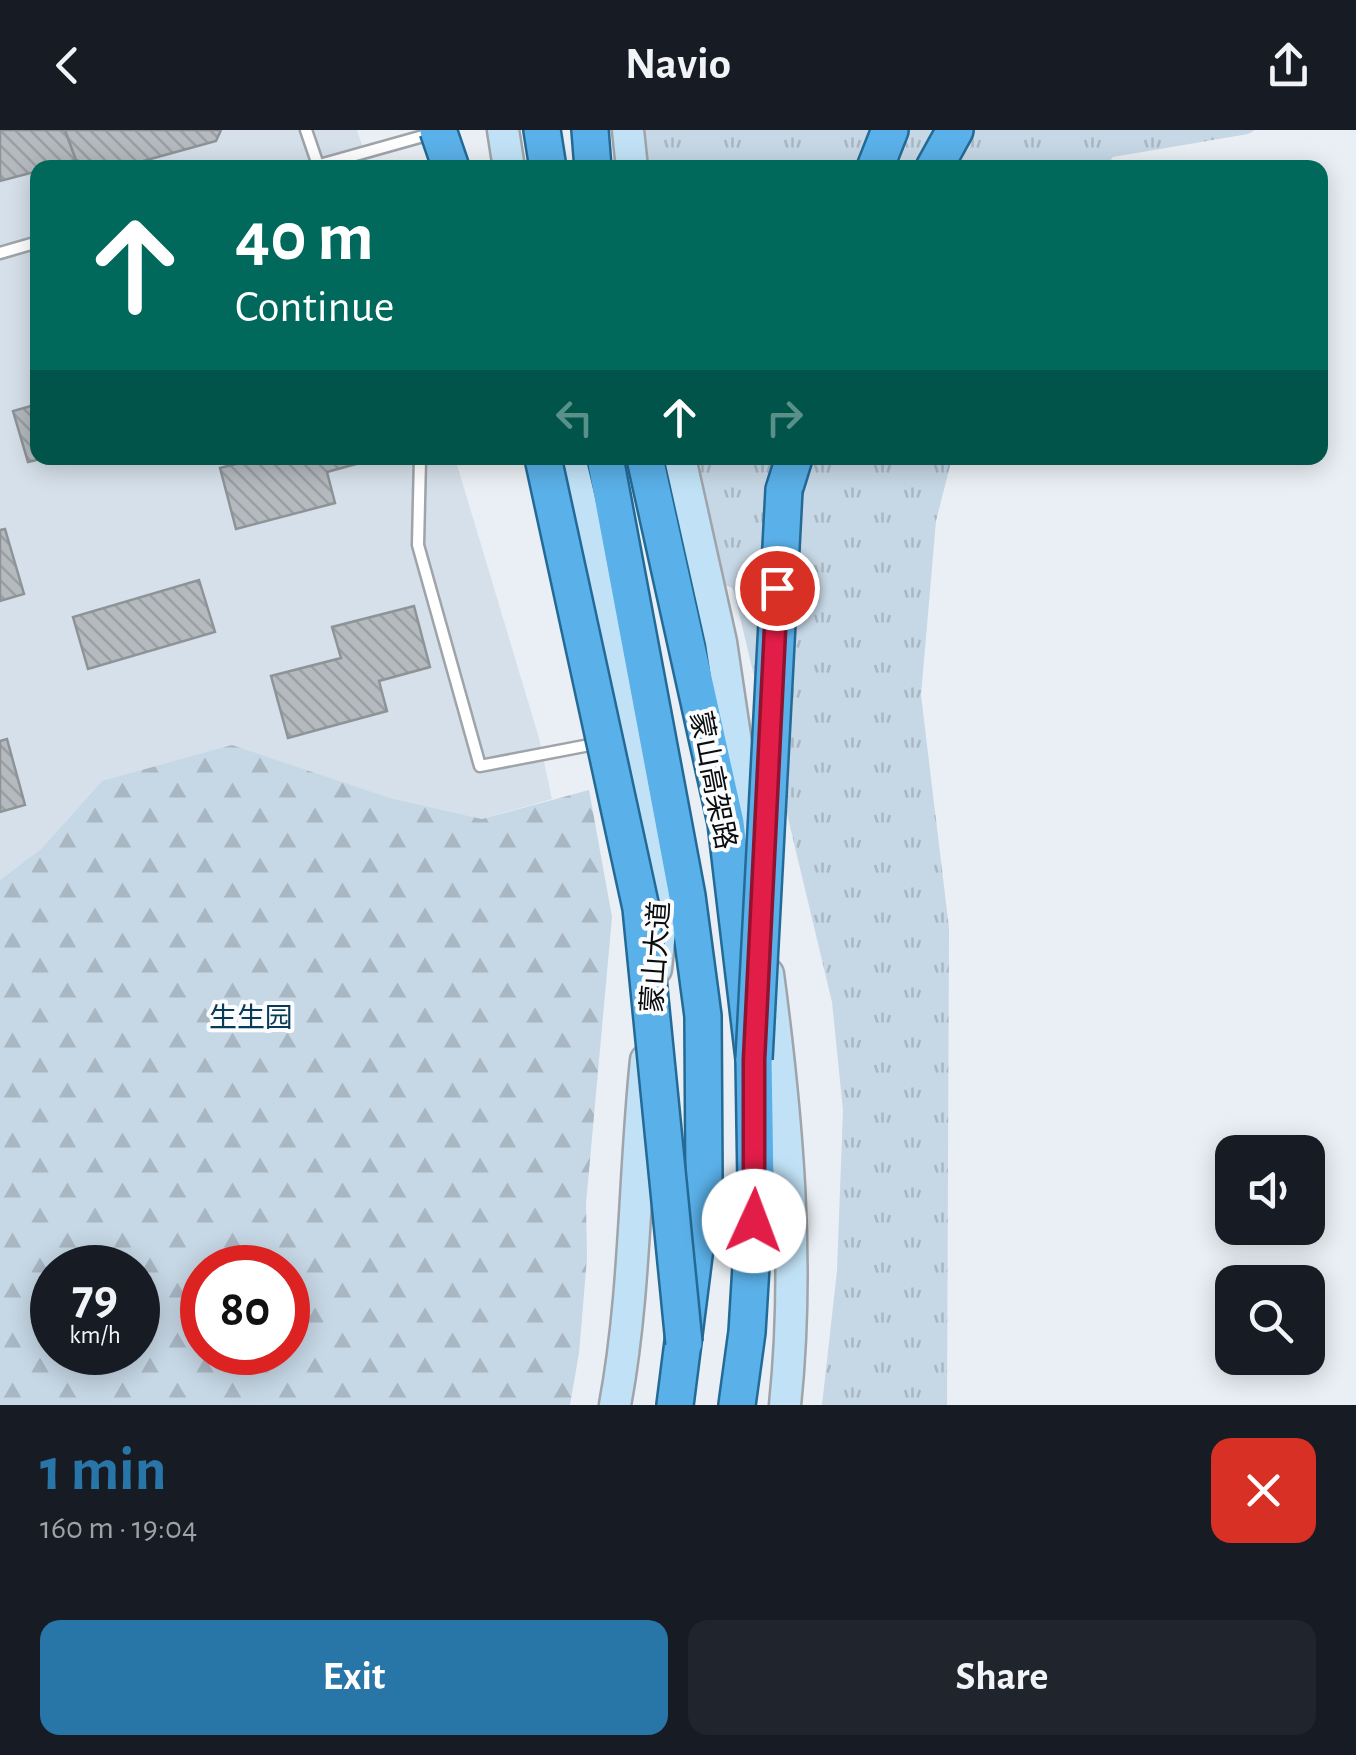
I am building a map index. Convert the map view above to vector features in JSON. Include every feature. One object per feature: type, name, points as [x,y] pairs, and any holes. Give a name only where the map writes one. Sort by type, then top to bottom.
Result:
[{"type":"highway","points":[[441,130],[450,160]]},
{"type":"highway","points":[[542,130],[547,160]]},
{"type":"highway","points":[[590,130],[592,160]]},
{"type":"highway","points":[[878,160],[890,130]]},
{"type":"highway","points":[[938,160],[955,130]]},
{"type":"highway","points":[[545,465],[641,908],[684,1344]]},
{"type":"highway","name":"蒙山高架路","points":[[606,465],[686,896],[703,1016],[704,1177],[675,1405]]},
{"type":"highway","name":"蒙山高架路","points":[[647,465],[726,823],[754,1060],[756,1184],[747,1332],[737,1405]]},
{"type":"highway","points":[[754,1060],[789,468]]},
{"type":"main road","points":[[503,130],[508,160]]},
{"type":"main road","points":[[628,130],[631,160]]},
{"type":"main road","name":"蒙山大道","points":[[572,465],[634,734],[663,904],[637,1148],[626,1346],[615,1405]]},
{"type":"main road","points":[[682,465],[724,660],[781,1068],[793,1258],[785,1405]]},
{"type":"lane","points":[[306,130],[314,160]]},
{"type":"lane","points":[[340,160],[441,130]]},
{"type":"lane","points":[[0,252],[30,244]]},
{"type":"lane","points":[[420,465],[418,546],[480,766],[634,734]]},
{"type":"shaded area","points":[[0,130],[357,130],[367,160],[30,160],[30,465],[457,465],[539,738],[552,799],[482,819],[386,797],[102,781],[41,849],[0,880]]},
{"type":"green space","points":[[646,130],[1255,130],[1111,160],[647,160]]},
{"type":"green space","points":[[698,465],[950,465],[936,521],[921,695],[949,928],[947,1405],[822,1405],[837,1271],[843,1110],[832,1002],[733,588],[721,584]]},
{"type":"green space","name":"生生园","points":[[232,745],[386,797],[482,819],[589,790],[612,917],[586,1204],[587,1258],[579,1353],[570,1405],[0,1405],[0,880],[41,849],[102,781]]},
{"type":"building","points":[[0,130],[65,130],[76,160],[30,160],[30,173],[0,181]]},
{"type":"building","points":[[65,130],[221,130],[216,141],[147,160],[76,160]]},
{"type":"building","points":[[30,406],[30,462],[28,462],[13,411]]},
{"type":"building","points":[[352,465],[327,472],[335,503],[236,529],[220,468]]},
{"type":"building","points":[[5,529],[24,594],[0,601],[0,530]]},
{"type":"building","points":[[199,580],[215,632],[88,669],[73,617]]},
{"type":"building","points":[[414,606],[430,667],[379,681],[387,711],[288,738],[271,676],[341,658],[332,627]]},
{"type":"building","points":[[7,739],[25,805],[0,812],[0,741]]},
{"type":"route","points":[[754,1221],[754,1060],[777,588]]}]
